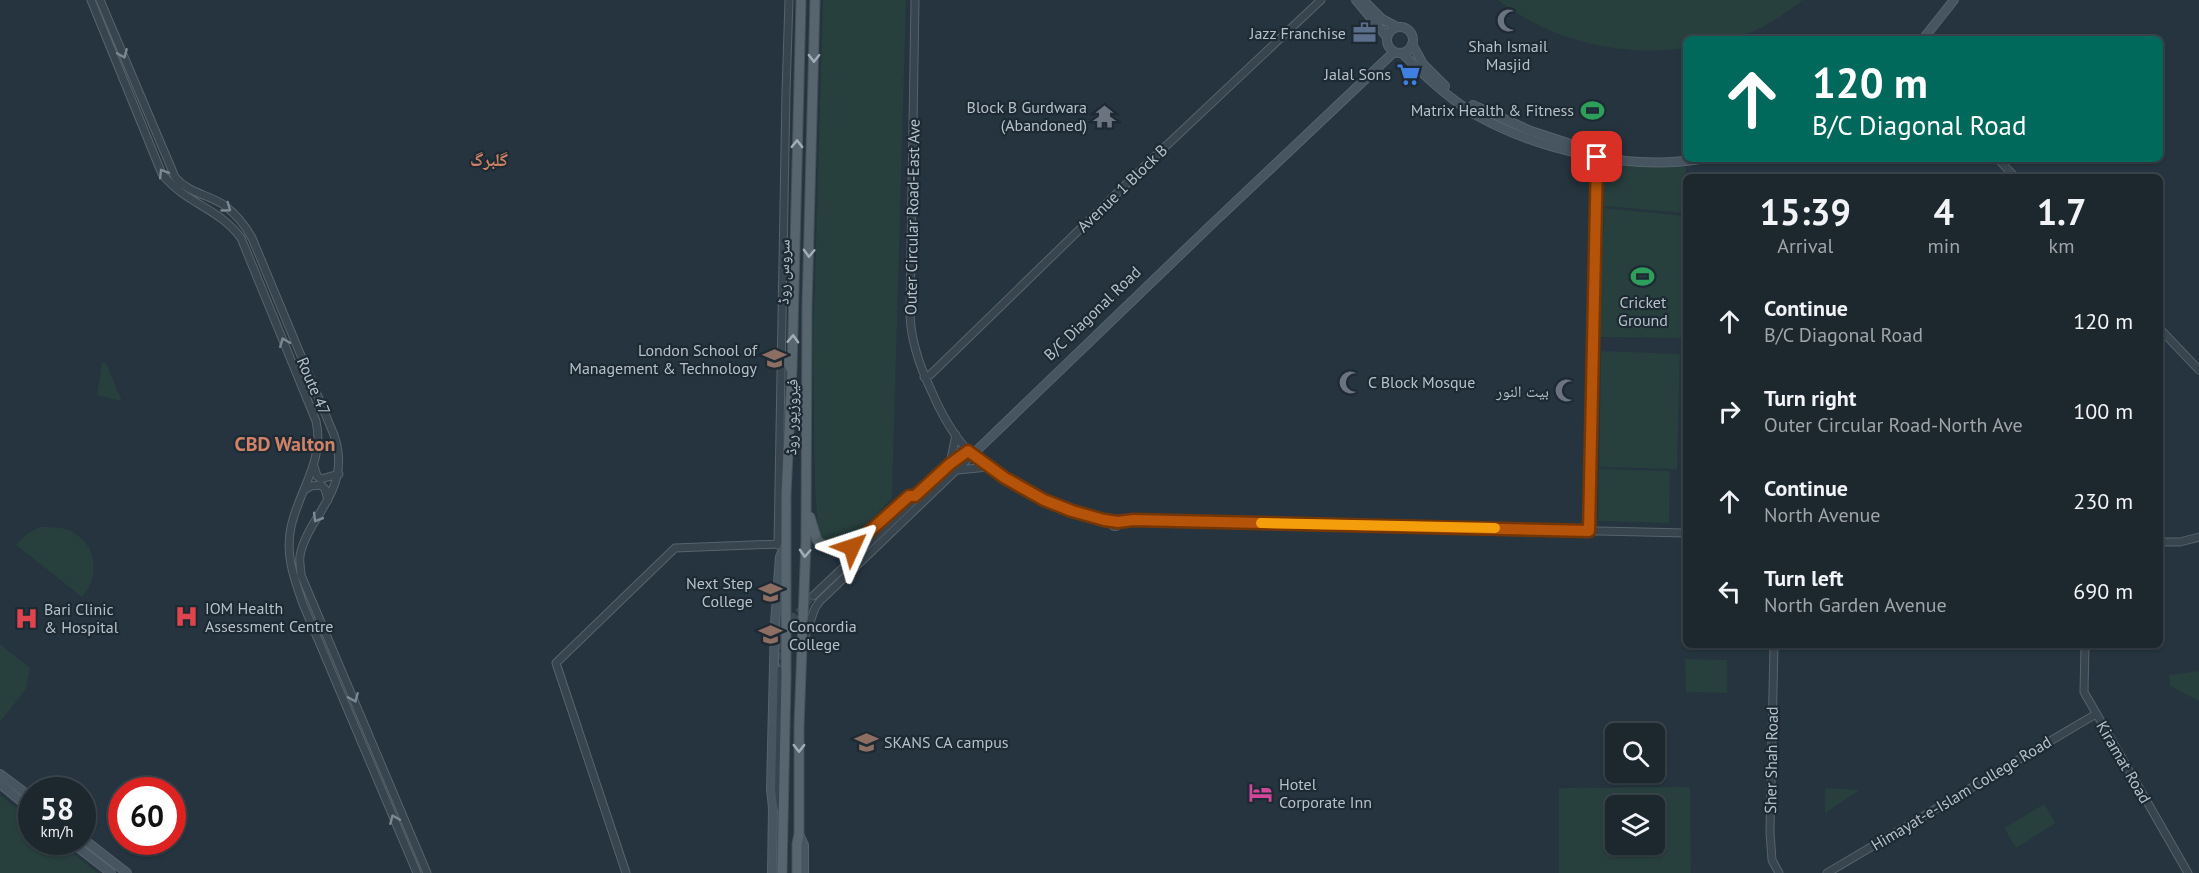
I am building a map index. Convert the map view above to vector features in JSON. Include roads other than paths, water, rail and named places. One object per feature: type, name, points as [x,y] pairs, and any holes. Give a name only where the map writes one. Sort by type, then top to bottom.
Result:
[{"type":"main road","name":"فیروزپور روڈ","points":[[772,873],[786,676],[782,544],[792,370],[801,0]]},
{"type":"main road","name":"فیروزپور روڈ","points":[[797,869],[797,844],[800,834],[807,307],[815,0]]},
{"type":"main road","points":[[1356,0],[1396,51],[1431,81],[1478,115],[1551,146],[1597,157],[1642,161],[1683,160]]},
{"type":"main road","points":[[1363,0],[1382,19],[1410,32],[1413,38],[1408,50],[1396,51]]},
{"type":"main road","points":[[1918,36],[1946,0]]},
{"type":"main road","points":[[1925,36],[1954,0]]},
{"type":"main road","points":[[1387,37],[1397,27]]},
{"type":"main road","points":[[1412,44],[1430,74],[1480,110],[1501,120],[1556,141],[1596,152],[1648,157],[1683,155]]},
{"type":"main road","name":"B/C Diagonal Road","points":[[970,453],[1396,51]]},
{"type":"main road","points":[[782,356],[792,370]]},
{"type":"main road","points":[[806,491],[816,540],[828,548],[843,551],[852,547],[909,496],[915,496]]},
{"type":"main road","points":[[0,774],[18,788]]},
{"type":"main road","points":[[0,784],[18,799]]},
{"type":"main road","name":"فیروزپور روڈ","points":[[777,809],[782,868]]},
{"type":"main road","name":"فیروزپور روڈ","points":[[800,834],[804,845],[804,873]]},
{"type":"main road","points":[[96,849],[127,873]]},
{"type":"main road","points":[[88,855],[111,873]]},
{"type":"street","name":"Route 47","points":[[91,0],[162,174],[172,187],[220,215],[232,225],[246,247],[316,421],[319,434],[314,465],[291,527],[288,548],[293,577],[417,873]]},
{"type":"street","name":"Route 47","points":[[100,0],[175,177],[189,189],[223,204],[239,218],[252,238],[334,435],[340,461],[339,474],[328,500],[307,536],[300,557],[301,575],[427,873]]},
{"type":"street","name":"سروس روڈ","points":[[782,544],[782,356],[789,0]]},
{"type":"street","name":"Outer Circular Road-East Ave","points":[[915,0],[910,315],[912,337],[924,376],[939,408],[970,453],[988,467],[1044,500],[1072,511],[1115,522],[1133,520],[1683,533]]},
{"type":"street","name":"Avenue 1 Block B","points":[[924,376],[930,375],[1149,162],[1321,0]]},
{"type":"street","points":[[1589,531],[1597,157]]},
{"type":"street","points":[[2001,162],[2012,174]]},
{"type":"street","points":[[2163,332],[2199,370]]},
{"type":"street","points":[[950,464],[956,435]]},
{"type":"street","points":[[801,646],[815,608],[820,601],[957,470],[970,453]]},
{"type":"street","name":"B/C Diagonal Road","points":[[813,596],[950,464],[970,453]]},
{"type":"street","points":[[314,465],[321,479],[339,474]]},
{"type":"street","points":[[957,470],[988,467]]},
{"type":"street","points":[[304,490],[311,486],[321,485],[325,489],[328,500]]},
{"type":"street","points":[[2163,542],[2180,542],[2199,537]]},
{"type":"street","points":[[626,873],[556,663],[675,548],[782,544]]},
{"type":"street","name":"Sher Shah Road","points":[[1773,648],[1770,832],[1772,860],[1779,873]]},
{"type":"street","name":"Kiramat Road","points":[[2085,648],[2083,690],[2188,873]]},
{"type":"street","points":[[777,809],[779,670]]},
{"type":"street","name":"Himayat-e-Islam College Road","points":[[1827,873],[2096,714]]},
{"type":"tunnel","points":[[779,670],[781,644],[786,629],[813,596]]},
{"type":"place","name":"Shah Ismail Masjid","points":[[1508,21]]},
{"type":"place","name":"Jazz Franchise","points":[[1364,33]]},
{"type":"place","name":"Jalal Sons","points":[[1409,74]]},
{"type":"place","name":"Matrix Health & Fitness","points":[[1592,110]]},
{"type":"place","name":"Block B Gurdwara (Abandoned)","points":[[1105,116]]},
{"type":"place","name":"Cricket Ground","points":[[1643,277]]},
{"type":"place","name":"London School of Management & Technology","points":[[775,359]]},
{"type":"place","name":"C Block Mosque","points":[[1350,382]]},
{"type":"place","name":"بیت النور","points":[[1567,391]]},
{"type":"place","name":"Next Step College","points":[[771,592]]},
{"type":"place","name":"IOM Health Assessment Centre","points":[[187,617]]},
{"type":"place","name":"Bari Clinic & Hospital","points":[[26,618]]},
{"type":"place","name":"Concordia College","points":[[771,635]]},
{"type":"place","name":"SKANS CA campus","points":[[866,742]]},
{"type":"place","name":"Hotel Corporate Inn","points":[[1261,793]]},
{"type":"district","name":"گلبرگ","points":[[489,159]]},
{"type":"district","name":"CBD Walton","points":[[285,444]]}]
